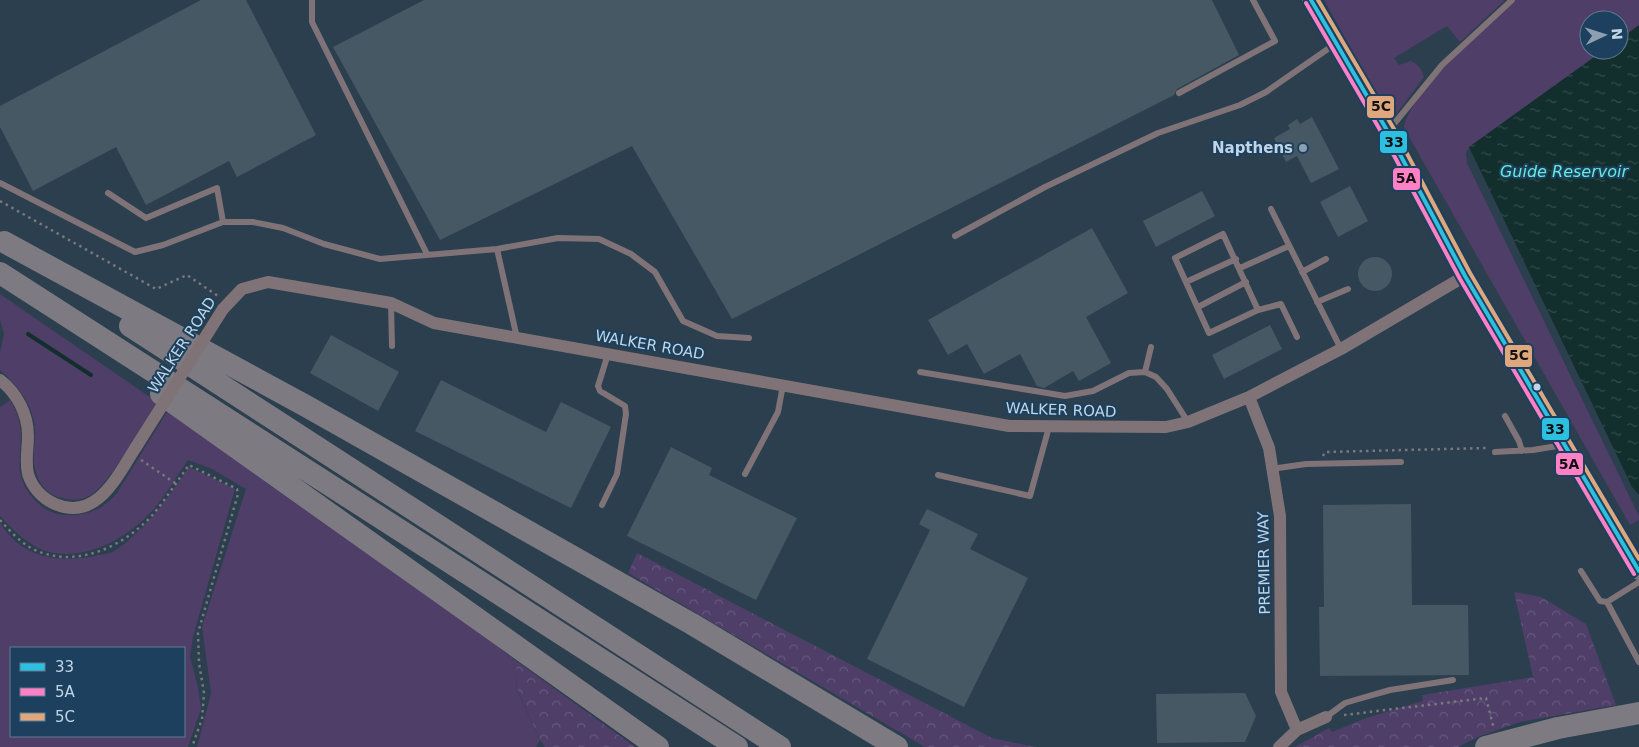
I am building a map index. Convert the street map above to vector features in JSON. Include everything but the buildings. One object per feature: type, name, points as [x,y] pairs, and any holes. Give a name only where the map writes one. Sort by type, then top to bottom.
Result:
[{"type":"highway","points":[[2,240],[220,385],[780,747]]},
{"type":"highway","points":[[2,240],[306,406],[692,624],[897,747]]},
{"type":"highway","points":[[0,274],[44,312],[658,747]]},
{"type":"highway","points":[[0,274],[737,747]]},
{"type":"highway","points":[[1500,745],[1558,728],[1639,714]]},
{"type":"highway","points":[[1500,745],[1639,726]]},
{"type":"main road","points":[[1311,0],[1388,132],[1465,276],[1639,571]]},
{"type":"street","name":"WALKER ROAD","points":[[0,380],[18,400],[24,414],[28,437],[26,461],[31,482],[43,497],[52,502],[78,508],[99,500],[106,493],[225,306],[242,289],[268,282],[391,304],[434,323],[1009,426],[1147,428],[1188,422],[1249,397],[1341,349],[1465,276]]},
{"type":"street","name":"PREMIER WAY","points":[[1249,397],[1269,448],[1280,516],[1282,692],[1298,730]]},
{"type":"street","points":[[1279,747],[1298,730],[1326,717]]},
{"type":"lane","points":[[312,0],[312,22],[427,254]]},
{"type":"lane","points":[[1180,93],[1274,41],[1253,0]]},
{"type":"lane","points":[[1388,132],[1442,66],[1512,0]]},
{"type":"lane","points":[[955,236],[1045,187],[1158,133],[1240,105],[1266,92],[1336,44]]},
{"type":"lane","points":[[0,183],[135,252],[163,245],[223,222],[253,222],[283,228],[324,244],[380,259],[498,249],[558,238],[599,239],[631,254],[654,272],[683,321],[717,336],[748,338]]},
{"type":"lane","points":[[108,193],[146,218],[217,188],[223,222]]},
{"type":"lane","points":[[1272,209],[1341,349]]},
{"type":"lane","points":[[1258,310],[1223,234],[1175,258],[1209,334],[1258,310],[1281,304],[1297,337]]},
{"type":"lane","points":[[1240,268],[1289,246]]},
{"type":"lane","points":[[498,249],[517,338]]},
{"type":"lane","points":[[1186,282],[1236,259]]},
{"type":"lane","points":[[1302,272],[1326,259]]},
{"type":"lane","points":[[1198,307],[1246,282]]},
{"type":"lane","points":[[1317,302],[1348,289]]},
{"type":"lane","points":[[391,304],[392,346]]},
{"type":"lane","points":[[1146,372],[1151,347]]},
{"type":"lane","points":[[602,505],[617,474],[626,414],[624,406],[600,391],[598,386],[608,354]]},
{"type":"lane","points":[[920,372],[1065,396],[1094,391],[1129,373],[1146,372],[1156,377],[1167,390],[1188,422]]},
{"type":"lane","points":[[745,474],[778,412],[783,385]]},
{"type":"lane","points":[[1505,416],[1519,441],[1522,451]]},
{"type":"lane","points":[[938,476],[1030,496],[1049,427]]},
{"type":"lane","points":[[1495,452],[1522,451],[1564,444]]},
{"type":"lane","points":[[1271,469],[1320,464],[1401,462]]},
{"type":"lane","points":[[1581,571],[1600,601],[1606,602],[1639,582]]},
{"type":"lane","points":[[1606,602],[1639,662]]},
{"type":"lane","points":[[1326,717],[1344,703],[1390,690],[1453,680]]},
{"type":"path","points":[[0,201],[156,289],[187,275],[225,306]]},
{"type":"path","points":[[1320,464],[1325,452],[1491,448],[1495,452]]},
{"type":"path","points":[[133,451],[176,483]]},
{"type":"path","points":[[0,520],[12,534],[29,547],[41,552],[71,558],[113,547],[123,540],[155,511],[189,465],[235,487],[238,494],[198,633],[199,663],[204,693],[202,719],[192,747]]},
{"type":"path","points":[[1326,717],[1486,698],[1500,745]]},
{"type":"green space","points":[[1324,0],[1505,0],[1460,42],[1447,26],[1394,58],[1399,65],[1413,62],[1424,77],[1391,121]]},
{"type":"green space","points":[[1516,0],[1639,0],[1639,25],[1629,32],[1629,10],[1579,10],[1579,60],[1590,60],[1469,147],[1466,154],[1467,163],[1639,516],[1639,520],[1630,525],[1404,128],[1409,113],[1420,96],[1451,60]]},
{"type":"green space","points":[[0,294],[157,402],[107,479],[87,497],[75,500],[58,497],[46,490],[38,478],[34,461],[35,425],[33,416],[20,391],[0,370],[0,352],[4,334],[0,320]]},
{"type":"green space","points":[[10,400],[16,412],[21,431],[20,471],[25,487],[30,495],[43,507],[58,514],[67,515],[88,513],[112,499],[168,410],[469,624],[515,660],[517,690],[540,740],[536,747],[197,747],[211,693],[202,627],[246,489],[212,469],[188,460],[152,511],[119,538],[92,550],[77,553],[63,554],[42,550],[22,537],[0,516],[0,407]]},
{"type":"green space","points":[[189,467],[235,489],[193,637],[190,657],[198,687],[201,709],[188,747],[0,747],[0,523],[9,535],[30,551],[54,558],[80,558],[116,550],[138,532],[165,501]]},
{"type":"green space","points":[[637,553],[992,738],[1035,747],[925,747],[628,573]]},
{"type":"green space","points":[[1514,592],[1541,597],[1586,624],[1616,705],[1520,722],[1480,736],[1458,747],[1295,747],[1329,728],[1332,732],[1366,718],[1423,701],[1422,695],[1533,677]]},
{"type":"green space","points":[[515,660],[635,747],[545,747],[517,689]]},
{"type":"water","name":"Guide Reservoir","points":[[1639,25],[1639,495],[1632,487],[1469,147],[1590,60],[1629,60],[1629,32]]},
{"type":"waterway","points":[[28,334],[91,375]]},
{"type":"transit line","name":"33","points":[[1311,0],[1388,132],[1465,276],[1639,571]]},
{"type":"transit line","name":"5C","points":[[1318,0],[1394,129],[1470,273],[1639,559]]},
{"type":"transit line","name":"5A","points":[[1306,3],[1383,135],[1460,279],[1634,574]]},
{"type":"place","name":"Napthens","points":[[1303,148]]}]
